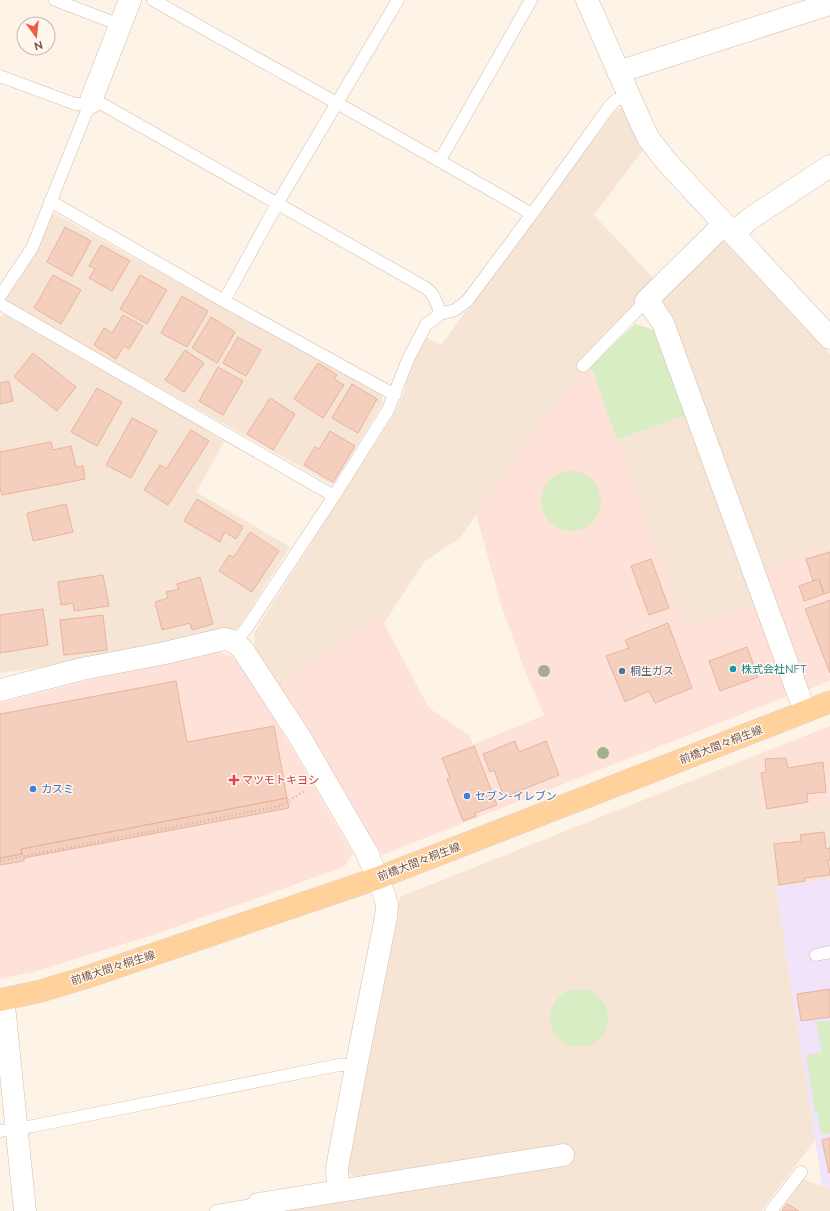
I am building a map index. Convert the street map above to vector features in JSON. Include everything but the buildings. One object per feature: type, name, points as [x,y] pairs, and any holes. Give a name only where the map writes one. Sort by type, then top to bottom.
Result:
[{"type":"main road","name":"前橋大間々桐生線","points":[[1,1000],[41,991],[84,978],[378,878],[830,702]]},
{"type":"street","points":[[90,103],[130,0]]},
{"type":"street","points":[[587,0],[628,97],[653,144],[665,160],[830,338]]},
{"type":"street","points":[[618,72],[830,4]]},
{"type":"street","points":[[805,712],[662,323],[652,307],[646,301],[729,228],[751,218],[830,166]]},
{"type":"street","points":[[0,690],[82,669],[165,653],[224,639],[235,642],[243,650],[301,739],[367,853],[378,878],[387,905],[386,917],[337,1168],[338,1191]]},
{"type":"street","points":[[1,1000],[5,1015],[8,1130],[25,1211]]},
{"type":"street","points":[[258,1204],[285,1206],[338,1191],[563,1155]]},
{"type":"lane","points":[[55,0],[120,25]]},
{"type":"lane","points":[[153,0],[337,104],[440,160],[532,214]]},
{"type":"lane","points":[[224,301],[277,204],[398,0]]},
{"type":"lane","points":[[440,160],[532,0]]},
{"type":"lane","points":[[0,76],[74,104],[102,104],[426,288],[436,299],[440,314]]},
{"type":"lane","points":[[235,642],[246,629],[334,496],[388,410],[409,357],[426,325],[440,314],[455,310],[467,301],[609,107],[616,100],[628,97]]},
{"type":"lane","points":[[0,296],[32,248],[90,103]]},
{"type":"lane","points":[[50,201],[224,301],[395,395]]},
{"type":"lane","points":[[583,366],[646,301]]},
{"type":"lane","points":[[0,304],[334,496]]},
{"type":"lane","points":[[816,955],[830,952]]},
{"type":"lane","points":[[8,1130],[339,1065],[356,1067]]},
{"type":"lane","points":[[772,1211],[801,1172]]},
{"type":"lane","points":[[216,1211],[258,1204]]},
{"type":"path","points":[[0,861],[280,806],[307,789]]},
{"type":"shaded area","points":[[623,107],[643,150],[594,215],[655,280],[639,297],[589,368],[543,419],[460,538],[425,561],[384,623],[376,618],[278,686],[255,647],[254,633],[392,417],[402,398],[410,370],[426,337],[441,345],[615,111]]},
{"type":"shaded area","points":[[53,213],[381,395],[383,403],[333,485],[10,304],[5,297],[34,256]]},
{"type":"shaded area","points":[[719,236],[830,354],[830,545],[761,570],[661,296]]},
{"type":"shaded area","points":[[5,314],[180,414],[224,442],[196,492],[290,547],[236,629],[161,646],[64,664],[0,673],[0,316]]},
{"type":"shaded area","points":[[589,368],[594,374],[685,628],[758,602],[788,696],[382,855],[278,686],[376,618],[384,623],[429,708],[469,735],[473,745],[544,715],[523,666],[502,608],[476,514],[543,419]]},
{"type":"shaded area","points":[[688,414],[758,602],[685,628],[617,440]]},
{"type":"shaded area","points":[[830,545],[830,681],[809,689],[804,686],[761,570]]},
{"type":"shaded area","points":[[218,651],[236,658],[292,748],[353,854],[344,867],[156,934],[33,972],[0,979],[0,703],[85,681]]},
{"type":"shaded area","points":[[830,726],[830,804],[764,812],[754,756]]},
{"type":"shaded area","points":[[754,756],[764,812],[830,804],[830,879],[776,887],[815,1140],[761,1211],[267,1211],[358,1179],[347,1171],[400,897]]},
{"type":"shaded area","points":[[830,879],[830,1189],[822,1185],[776,887]]},
{"type":"shaded area","points":[[803,1179],[830,1189],[830,1211],[780,1211]]},
{"type":"green space","points":[[635,324],[658,331],[688,414],[617,440],[594,374],[589,368]]},
{"type":"green space","points":[[565,471],[577,471],[593,479],[599,489],[601,501],[599,513],[593,523],[577,531],[565,531],[549,523],[541,507],[541,495],[549,479]]},
{"type":"green space","points":[[579,989],[590,991],[603,1002],[606,1007],[608,1018],[606,1029],[595,1042],[590,1045],[579,1047],[568,1045],[555,1034],[552,1029],[550,1018],[552,1007],[563,994],[568,991]]},
{"type":"green space","points":[[830,1021],[830,1133],[821,1135],[818,1113],[815,1113],[806,1055],[822,1052],[816,1022]]},
{"type":"place","name":"株式会社NFT","points":[[733,669]]},
{"type":"place","name":"桐生ガス","points":[[622,671]]},
{"type":"place","name":"マツモトキヨシ","points":[[234,780]]},
{"type":"place","name":"カスミ","points":[[33,789]]},
{"type":"place","name":"セブン-イレブン","points":[[467,796]]}]
